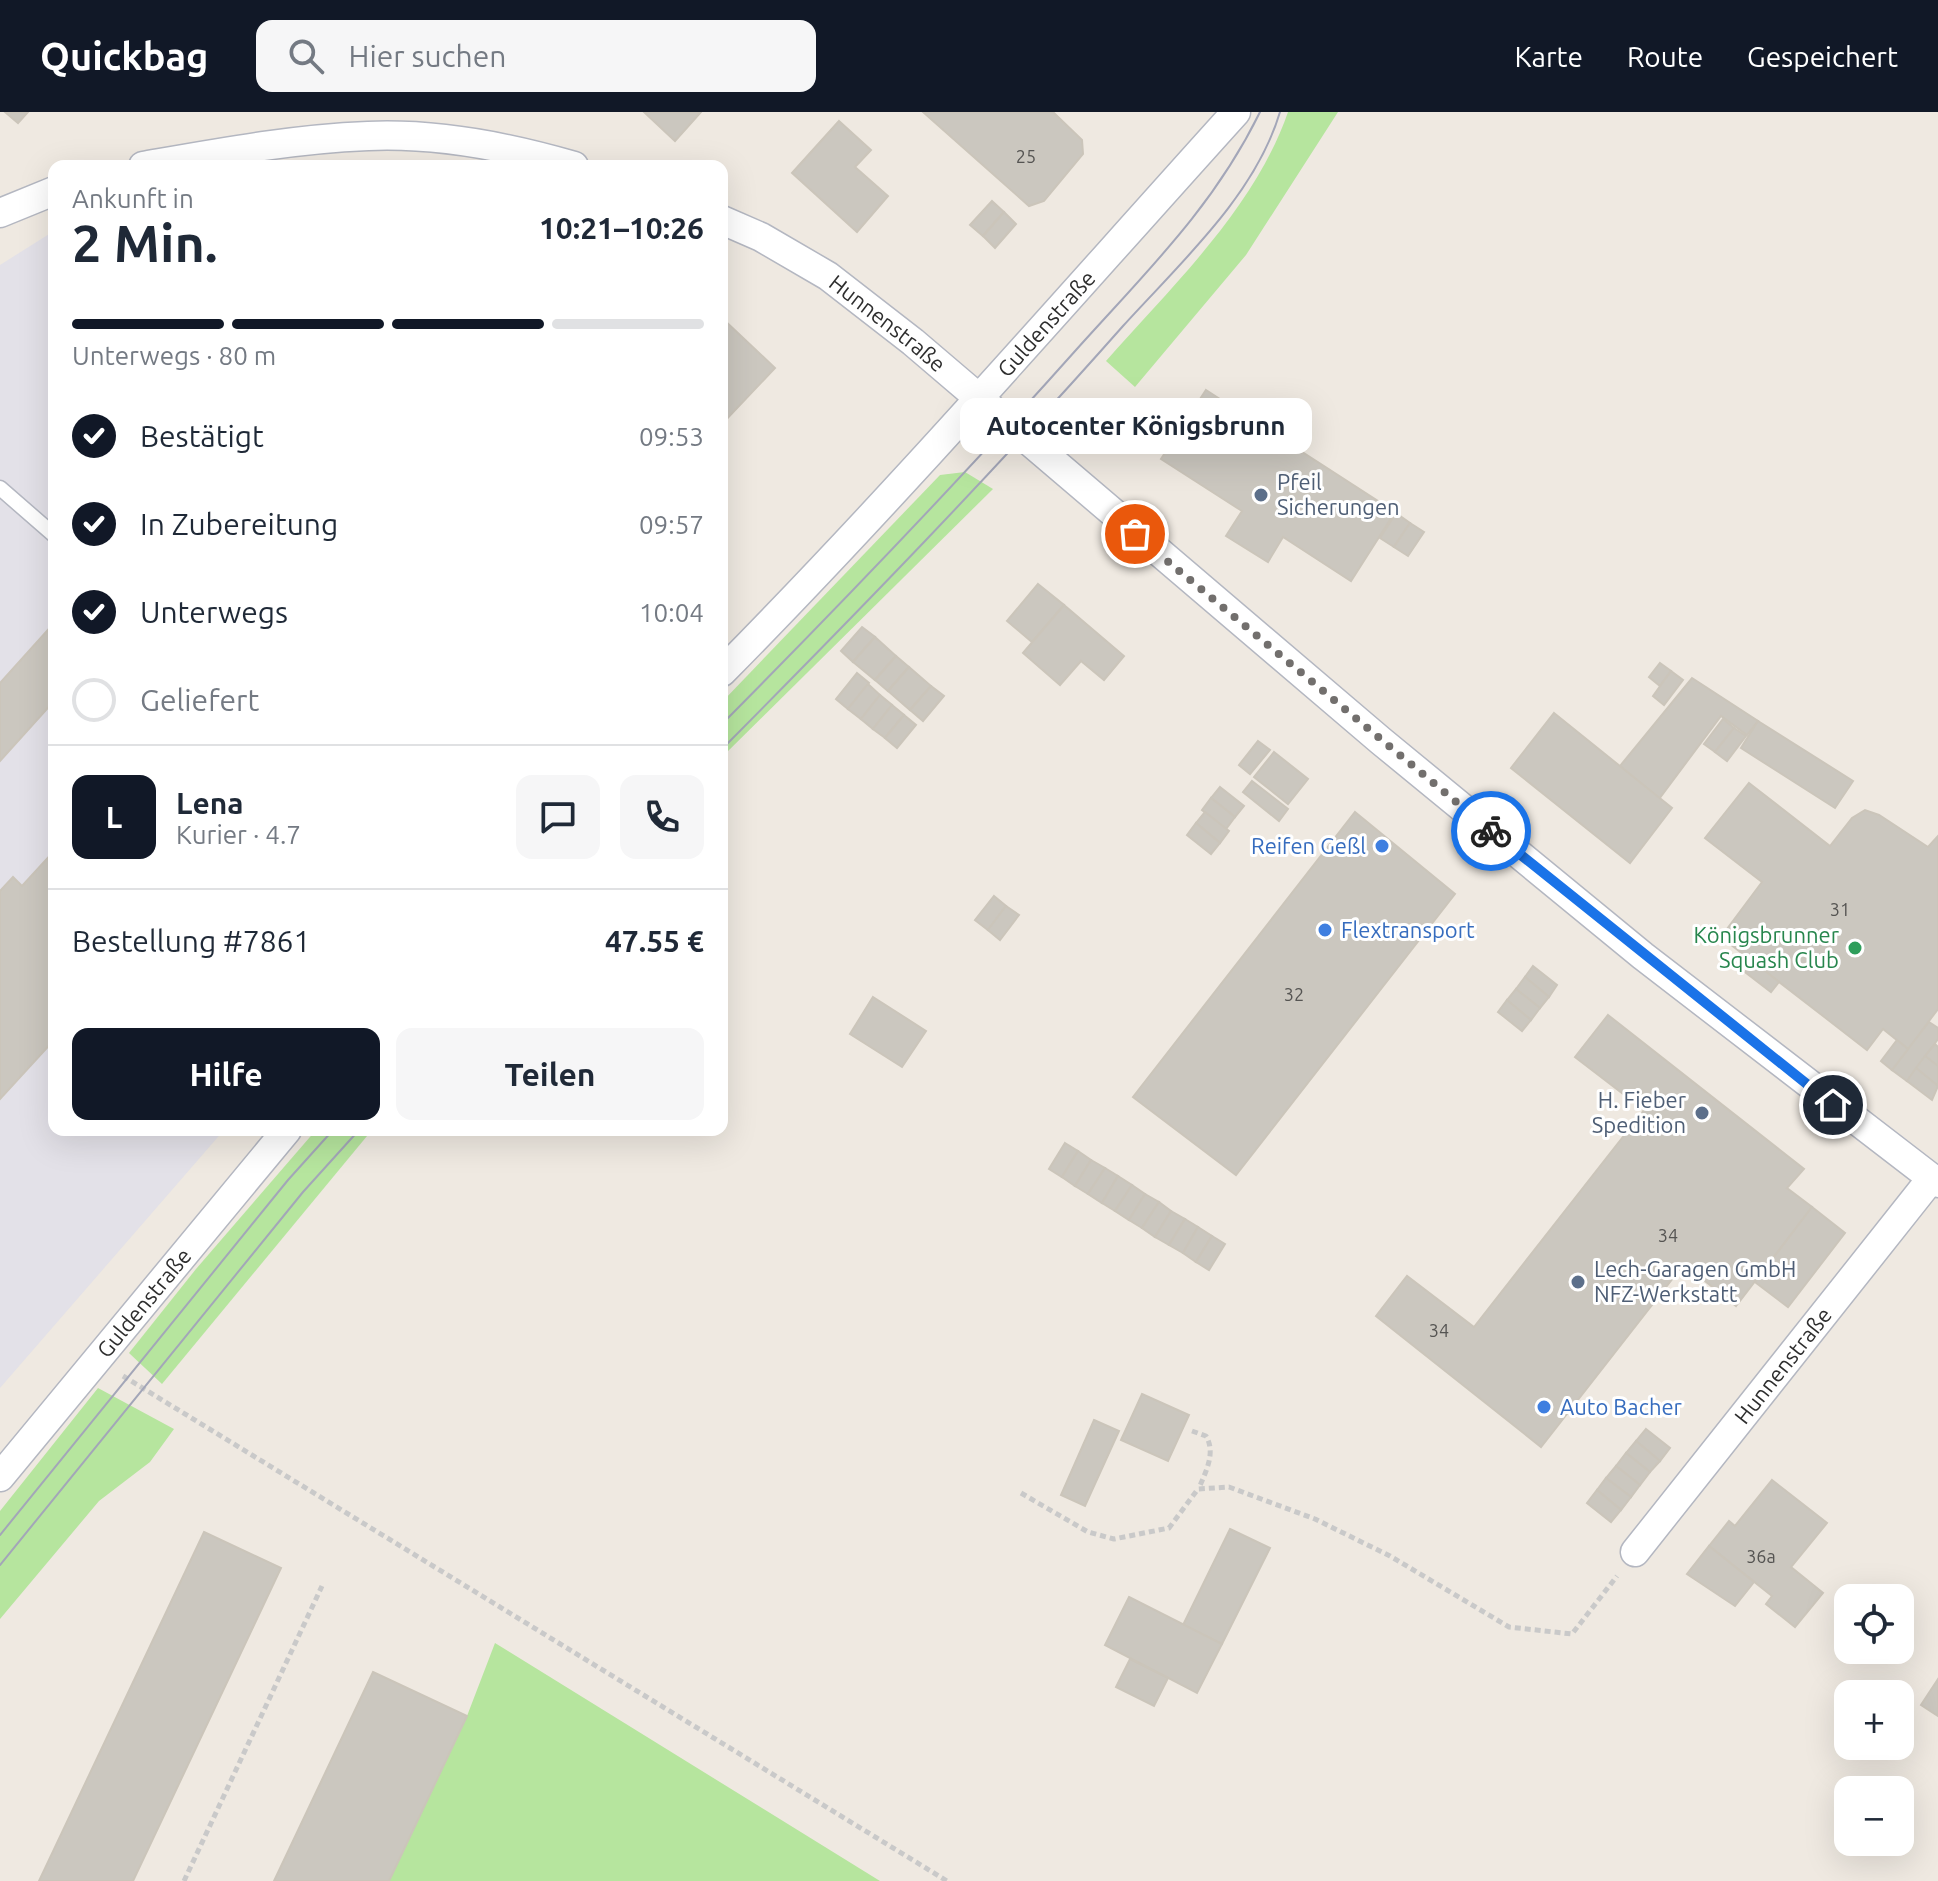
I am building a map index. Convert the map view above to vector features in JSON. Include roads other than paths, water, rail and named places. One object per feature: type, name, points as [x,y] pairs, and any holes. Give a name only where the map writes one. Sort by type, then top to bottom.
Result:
[{"type":"street","name":"Guldenstraße","points":[[728,666],[921,465],[1236,112]]},
{"type":"street","points":[[177,160],[251,147],[370,136],[466,143],[546,160]]},
{"type":"street","points":[[0,213],[48,193]]},
{"type":"street","name":"Hunnenstraße","points":[[728,223],[761,237],[828,276],[913,342],[1381,741],[1667,975],[1935,1181],[1635,1552]]},
{"type":"street","name":"Guldenstraße","points":[[0,1477],[282,1136]]},
{"type":"lane","points":[[0,488],[48,530]]},
{"type":"tram line","points":[[728,718],[946,492],[1153,266],[1221,179],[1260,112]]},
{"type":"tram line","points":[[728,743],[976,488],[1214,227],[1253,172],[1280,112]]},
{"type":"tram line","points":[[0,1535],[288,1180],[328,1136]]},
{"type":"tram line","points":[[0,1565],[303,1192],[354,1136]]},
{"type":"place","name":"Pfeil Sicherungen","points":[[1261,495]]},
{"type":"place","name":"Autocenter Königsbrunn","points":[[1135,534]]},
{"type":"place","name":"Reifen Geßl","points":[[1382,846]]},
{"type":"place","name":"Flextransport","points":[[1325,930]]},
{"type":"place","name":"Königsbrunner Squash Club","points":[[1855,948]]},
{"type":"place","name":"H. Fieber Spedition","points":[[1702,1113]]},
{"type":"place","name":"Lech-Garagen GmbH NFZ-Werkstatt","points":[[1578,1282]]},
{"type":"place","name":"Auto Bacher","points":[[1544,1407]]}]
